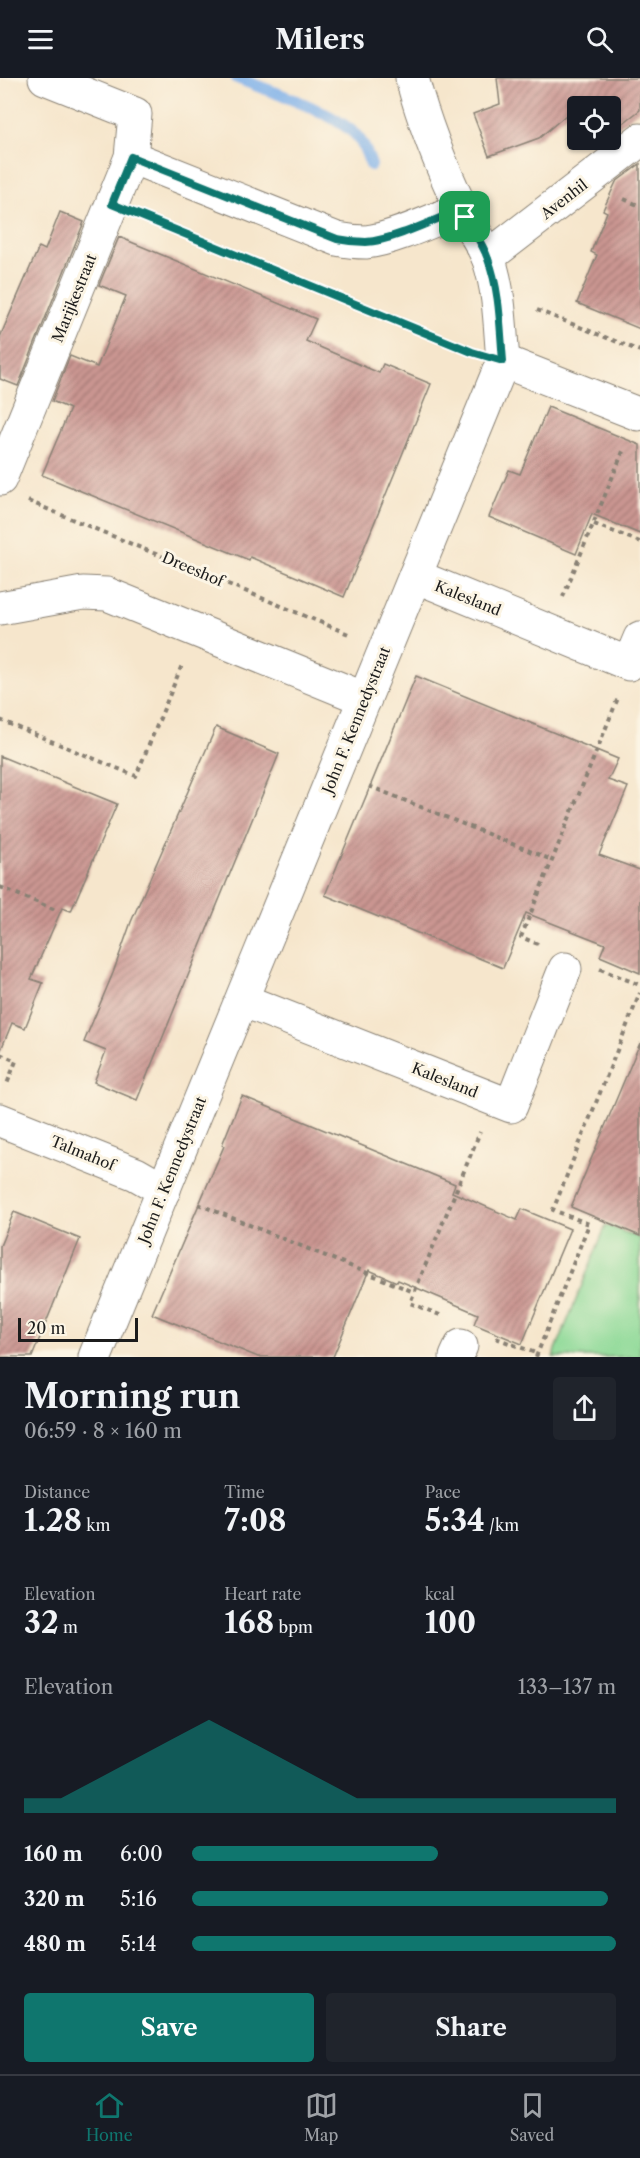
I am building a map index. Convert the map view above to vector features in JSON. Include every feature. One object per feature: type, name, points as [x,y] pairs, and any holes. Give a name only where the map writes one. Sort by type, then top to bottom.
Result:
[{"type":"street","name":"Marijkestraat","points":[[11,489],[112,204],[131,157],[135,114],[45,78]]},
{"type":"street","name":"John F. Kennedystraat","points":[[95,1357],[503,361],[497,294],[488,257],[461,209],[436,154],[412,78]]},
{"type":"street","name":"Avenhil","points":[[488,257],[640,140]]},
{"type":"street","points":[[131,157],[337,239],[352,242],[368,242],[385,238],[461,209]]},
{"type":"street","points":[[503,361],[638,414]]},
{"type":"street","name":"Kalesland","points":[[415,576],[629,664],[640,638]]},
{"type":"street","points":[[0,608],[72,594],[96,592],[106,594],[365,699]]},
{"type":"street","name":"Kalesland","points":[[242,1000],[511,1106],[565,969]]},
{"type":"street","name":"Talmahof","points":[[2,1105],[164,1190]]},
{"type":"path","points":[[112,204],[472,352],[503,361]]},
{"type":"path","points":[[497,294],[640,351]]},
{"type":"path","points":[[549,631],[638,414]]},
{"type":"path","name":"Dreeshof","points":[[11,489],[385,649]]},
{"type":"path","points":[[594,524],[640,542]]},
{"type":"path","points":[[0,720],[136,776],[196,630]]},
{"type":"path","points":[[540,945],[521,937],[622,687]]},
{"type":"path","points":[[335,772],[552,860]]},
{"type":"path","points":[[0,887],[58,911]]},
{"type":"path","points":[[536,1357],[589,1224],[553,1210],[640,993]]},
{"type":"path","points":[[0,1054],[16,1061],[2,1105]]},
{"type":"path","points":[[455,1340],[410,1303],[494,1099]]},
{"type":"path","points":[[164,1190],[414,1292]]},
{"type":"green space","points":[[606,1225],[640,1238],[640,1357],[553,1357]]},
{"type":"building","points":[[497,78],[640,78],[640,110],[621,125],[621,96],[567,96],[567,114],[539,138],[489,156],[473,114],[500,104]]},
{"type":"building","points":[[640,164],[640,329],[577,303],[597,255],[591,252],[607,212],[603,210],[616,182]]},
{"type":"building","points":[[60,212],[84,222],[18,386],[0,379],[0,337],[39,247],[45,250]]},
{"type":"building","points":[[119,237],[316,319],[306,341],[379,373],[383,364],[431,384],[344,597],[250,557],[249,560],[42,475],[70,409],[52,401],[70,356],[97,367],[126,296],[99,285]]},
{"type":"building","points":[[548,407],[640,445],[640,534],[592,514],[576,554],[489,517],[509,470],[520,474]]},
{"type":"building","points":[[416,676],[618,759],[608,780],[628,787],[599,855],[640,870],[640,973],[600,956],[605,944],[526,913],[503,968],[325,895]]},
{"type":"building","points":[[216,727],[279,754],[137,1100],[94,1082],[106,1051],[84,1042],[113,973],[131,922]]},
{"type":"building","points":[[0,756],[117,804],[71,911],[62,908],[31,979],[43,983],[25,1028],[12,1023],[0,1052]]},
{"type":"building","points":[[640,1043],[640,1236],[571,1207]]},
{"type":"building","points":[[242,1096],[455,1184],[452,1192],[517,1220],[522,1209],[570,1229],[522,1344],[474,1324],[478,1314],[369,1270],[333,1357],[258,1357],[152,1314],[224,1146],[222,1145]]},
{"type":"building","points":[[14,1212],[80,1239],[32,1357],[0,1357],[0,1246]]},
{"type":"waterway","points":[[237,78],[316,110],[345,126],[361,142],[371,165]]},
{"type":"route","points":[[131,157],[337,239],[352,242],[368,242],[385,238],[461,209],[465,217],[480,241],[492,271],[497,294],[503,361],[472,352],[112,204],[131,157]]}]
